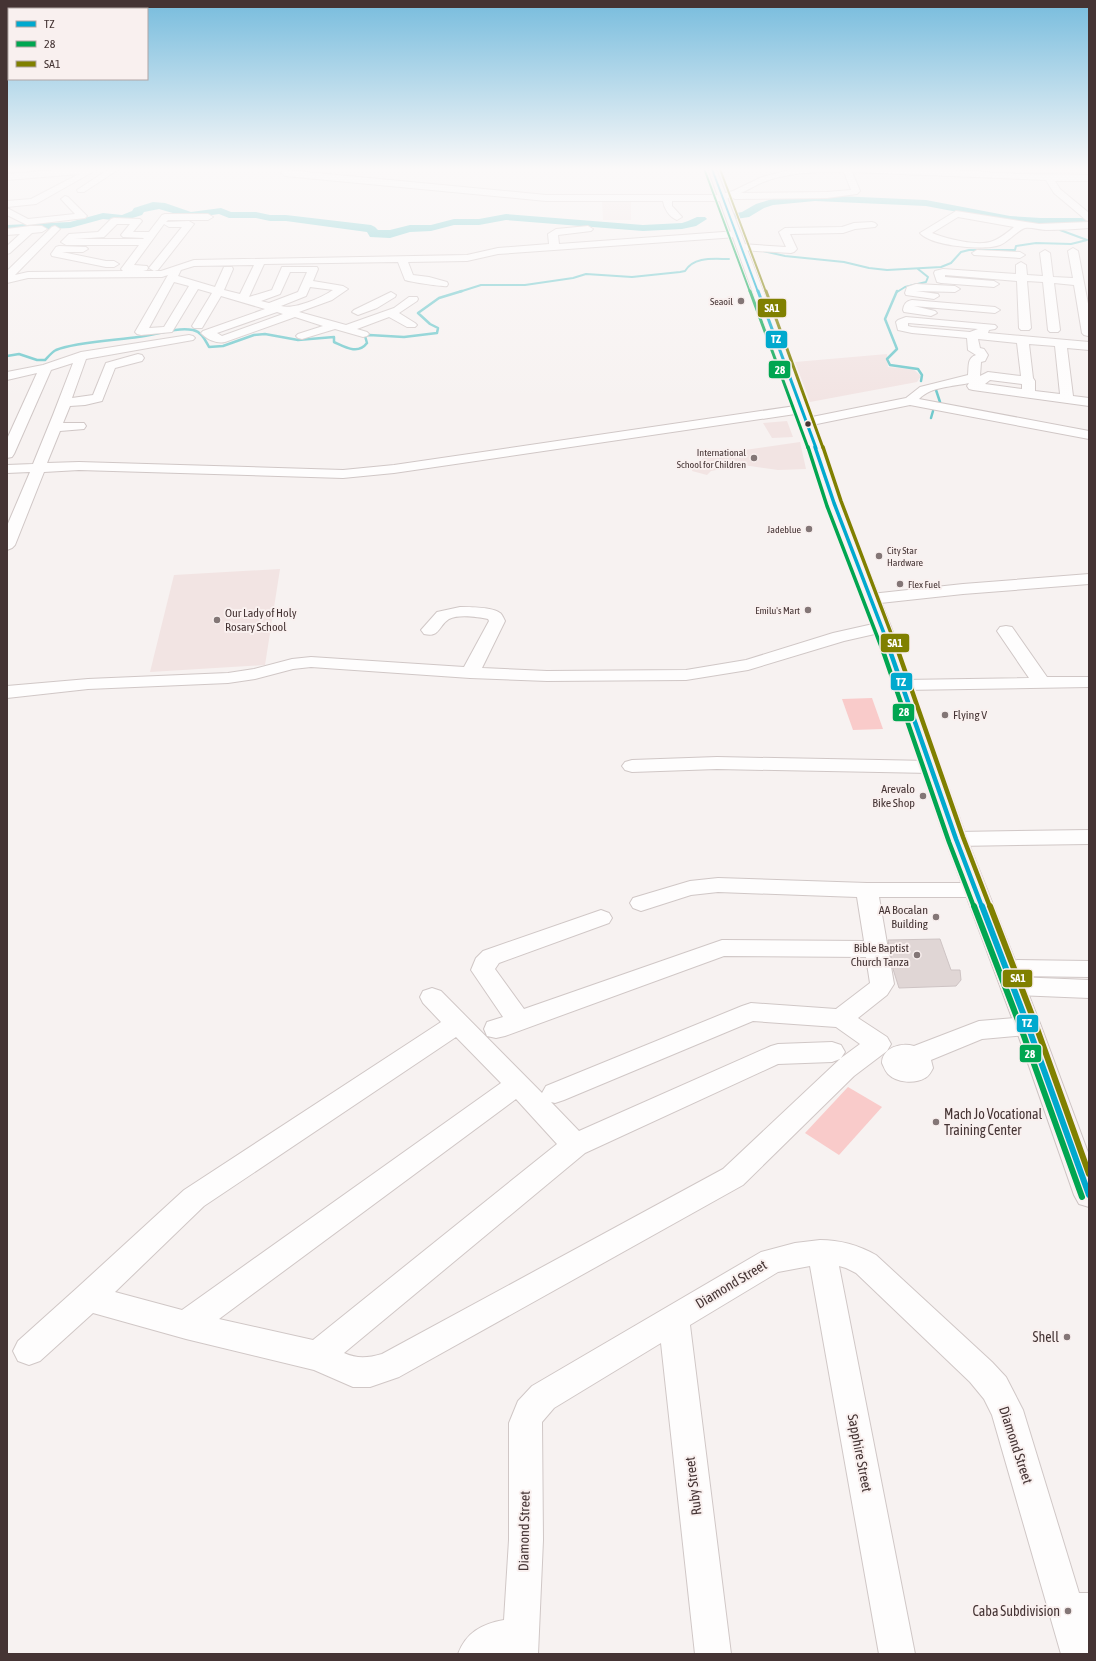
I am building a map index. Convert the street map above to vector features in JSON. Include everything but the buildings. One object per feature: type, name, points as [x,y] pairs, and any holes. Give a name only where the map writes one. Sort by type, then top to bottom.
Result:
[{"type":"main road","points":[[741,247],[804,415],[834,503],[882,627],[956,839],[1028,1026],[1089,1195]]},
{"type":"street","points":[[7,276],[37,247]]},
{"type":"street","points":[[114,247],[141,249]]},
{"type":"street","points":[[143,247],[126,269],[154,268],[177,271],[191,282],[218,292],[291,313],[314,316],[330,325],[363,334]]},
{"type":"street","points":[[154,268],[171,247]]},
{"type":"street","points":[[7,280],[28,275],[162,274],[177,271],[260,265],[351,265],[402,259],[468,258],[490,252],[561,247]]},
{"type":"street","points":[[741,247],[791,250],[791,247]]},
{"type":"street","points":[[952,247],[965,256]]},
{"type":"street","points":[[972,247],[965,256],[966,267],[1021,264]]},
{"type":"street","points":[[965,256],[985,247]]},
{"type":"street","points":[[59,249],[141,249],[74,258],[56,254],[59,249]]},
{"type":"street","points":[[965,256],[973,253],[1021,264],[1049,280],[1082,283]]},
{"type":"street","points":[[1045,253],[1054,330]]},
{"type":"street","points":[[402,259],[409,278],[429,280],[443,284]]},
{"type":"street","points":[[998,322],[994,301],[916,294],[910,292],[911,289],[916,287],[994,287],[1021,264]]},
{"type":"street","points":[[1021,264],[1025,328]]},
{"type":"street","points":[[998,322],[908,310],[909,305],[912,303],[998,322],[1025,328],[1089,333],[1082,283],[1089,264]]},
{"type":"street","points":[[249,301],[260,265]]},
{"type":"street","points":[[191,282],[260,265],[286,269],[313,269],[302,294],[272,308],[207,333],[221,340],[328,298],[343,290],[307,284]]},
{"type":"street","points":[[235,310],[249,301],[276,292],[286,269]]},
{"type":"street","points":[[177,271],[142,332],[168,330],[191,282]]},
{"type":"street","points":[[1082,283],[1089,271]]},
{"type":"street","points":[[214,317],[200,323],[227,273]]},
{"type":"street","points":[[302,336],[373,306],[391,295]]},
{"type":"street","points":[[346,329],[394,311],[413,299]]},
{"type":"street","points":[[351,301],[394,311],[407,323],[392,326]]},
{"type":"street","points":[[292,327],[314,316]]},
{"type":"street","points":[[903,320],[998,322],[968,335],[964,342],[958,343],[915,339],[912,330],[902,328],[903,320]]},
{"type":"street","points":[[910,401],[916,393],[928,387],[973,378],[974,354],[968,335]]},
{"type":"street","points":[[968,335],[1024,346],[1060,344],[1089,346]]},
{"type":"street","points":[[8,378],[46,368],[81,356],[189,338]]},
{"type":"street","points":[[1060,344],[1067,400]]},
{"type":"street","points":[[1010,351],[1024,346]]},
{"type":"street","points":[[1024,346],[1029,395]]},
{"type":"street","points":[[64,402],[85,401],[98,398],[110,366],[113,364],[178,351]]},
{"type":"street","points":[[7,544],[40,466],[81,356]]},
{"type":"street","points":[[1011,364],[1026,365]]},
{"type":"street","points":[[7,454],[46,368]]},
{"type":"street","points":[[1028,380],[988,376],[973,386],[1029,395],[1089,402]]},
{"type":"street","points":[[7,468],[79,466],[343,474],[394,469],[626,434],[638,436],[910,401],[1089,435]]},
{"type":"street","points":[[57,421],[87,413]]},
{"type":"street","points":[[57,421],[79,426]]},
{"type":"street","points":[[871,599],[963,589],[1089,579]]},
{"type":"street","points":[[430,630],[444,615],[460,612],[488,614],[494,616],[497,621],[470,673]]},
{"type":"street","points":[[7,692],[88,684],[228,678],[256,674],[292,664],[311,662],[470,673],[547,676],[686,675],[748,665],[839,637],[882,627]]},
{"type":"street","points":[[1006,632],[1042,683]]},
{"type":"street","points":[[903,685],[1089,682]]},
{"type":"street","points":[[632,766],[717,763],[931,767]]},
{"type":"street","points":[[956,839],[1088,838]]},
{"type":"street","points":[[641,903],[690,888],[718,885],[866,890],[976,890]]},
{"type":"street","points":[[866,890],[882,984],[878,989],[878,1041]]},
{"type":"street","points":[[519,1021],[483,970],[484,964],[491,957],[600,918]]},
{"type":"street","points":[[496,1029],[722,948],[876,950]]},
{"type":"street","points":[[1009,977],[1089,969]]},
{"type":"street","points":[[1009,977],[1089,989]]},
{"type":"street","points":[[432,997],[518,1084],[575,1145]]},
{"type":"street","points":[[555,1093],[751,1012],[878,1041],[1028,1026]]},
{"type":"street","points":[[29,1351],[88,1298],[194,1198],[458,1023]]},
{"type":"street","points":[[88,1298],[186,1325],[317,1356],[353,1372],[370,1372],[388,1367],[733,1177],[838,1061],[878,1041]]},
{"type":"street","points":[[317,1356],[575,1145],[771,1056],[778,1054],[838,1061]]},
{"type":"street","points":[[186,1325],[518,1084]]},
{"type":"street","name":"Diamond Street","points":[[520,1645],[526,1540],[525,1432],[528,1412],[543,1397],[771,1260],[796,1255],[822,1253],[848,1254],[866,1264],[957,1348],[995,1388],[1007,1410],[1077,1611],[1079,1654]]},
{"type":"street","name":"Sapphire Street","points":[[822,1253],[897,1654]]},
{"type":"street","name":"Ruby Street","points":[[674,1319],[713,1654]]},
{"type":"street","points":[[476,1654],[493,1640],[520,1645]]},
{"type":"shaded area","points":[[887,354],[888,367],[913,369],[921,376],[917,382],[810,402],[795,362]]},
{"type":"shaded area","points":[[787,421],[793,437],[772,438],[763,423]]},
{"type":"shaded area","name":"International School for Children","points":[[800,442],[806,469],[778,470],[743,465],[711,471],[707,475],[692,471],[693,466],[709,455]]},
{"type":"shaded area","name":"Our Lady of Holy Rosary School","points":[[280,569],[265,665],[150,672],[174,575]]},
{"type":"shaded area","points":[[872,698],[883,729],[853,730],[842,699]]},
{"type":"shaded area","points":[[848,1087],[882,1107],[839,1155],[805,1133]]},
{"type":"waterway","points":[[763,251],[785,256],[844,262],[869,268],[887,270],[941,267],[951,263],[961,252],[969,250],[1015,250],[1016,247]]},
{"type":"waterway","points":[[459,292],[481,285],[525,285],[573,278],[586,274],[632,277],[680,272],[685,271],[694,263],[705,259],[729,259]]},
{"type":"waterway","points":[[897,292],[905,287],[926,282],[928,277],[918,269]]},
{"type":"waterway","points":[[7,356],[19,354],[37,360],[45,360],[56,350],[64,347],[186,329],[199,333],[209,347],[223,346],[254,335],[265,334],[298,340],[334,337],[334,342],[347,348],[360,349],[367,343],[365,336],[369,335],[404,337],[437,333],[438,328],[430,324],[418,313],[439,298],[462,291]]},
{"type":"waterway","points":[[897,291],[885,319],[897,349],[887,359],[890,365],[918,369],[922,375],[921,381]]},
{"type":"waterway","points":[[936,390],[940,402]]},
{"type":"waterway","points":[[931,418],[933,411]]},
{"type":"transit line","name":"28","points":[[733,247],[800,424],[827,506],[875,629],[949,842],[1021,1028],[1082,1197]]},
{"type":"transit line","name":"TZ","points":[[741,247],[807,422],[834,503],[882,627],[956,839],[1028,1026],[1089,1195]]},
{"type":"transit line","name":"SA1","points":[[749,247],[814,420],[841,501],[889,625],[963,837],[1035,1023],[1089,1174]]},
{"type":"place","name":"Seaoil","points":[[741,301]]},
{"type":"place","name":"International School for Children","points":[[754,458]]},
{"type":"place","name":"Jadeblue","points":[[809,529]]},
{"type":"place","name":"City Star Hardware","points":[[879,556]]},
{"type":"place","name":"Flex Fuel","points":[[900,584]]},
{"type":"place","name":"Emilu's Mart","points":[[808,610]]},
{"type":"place","name":"Our Lady of Holy Rosary School","points":[[217,620]]},
{"type":"place","name":"Flying V","points":[[945,715]]},
{"type":"place","name":"Arevalo Bike Shop","points":[[923,796]]},
{"type":"place","name":"AA Bocalan Building","points":[[936,917]]},
{"type":"place","name":"Bible Baptist Church Tanza","points":[[917,955]]},
{"type":"place","name":"Mach Jo Vocational Training Center","points":[[936,1122]]},
{"type":"place","name":"Shell","points":[[1067,1337]]},
{"type":"place","name":"Caba Subdivision","points":[[1068,1611]]}]
